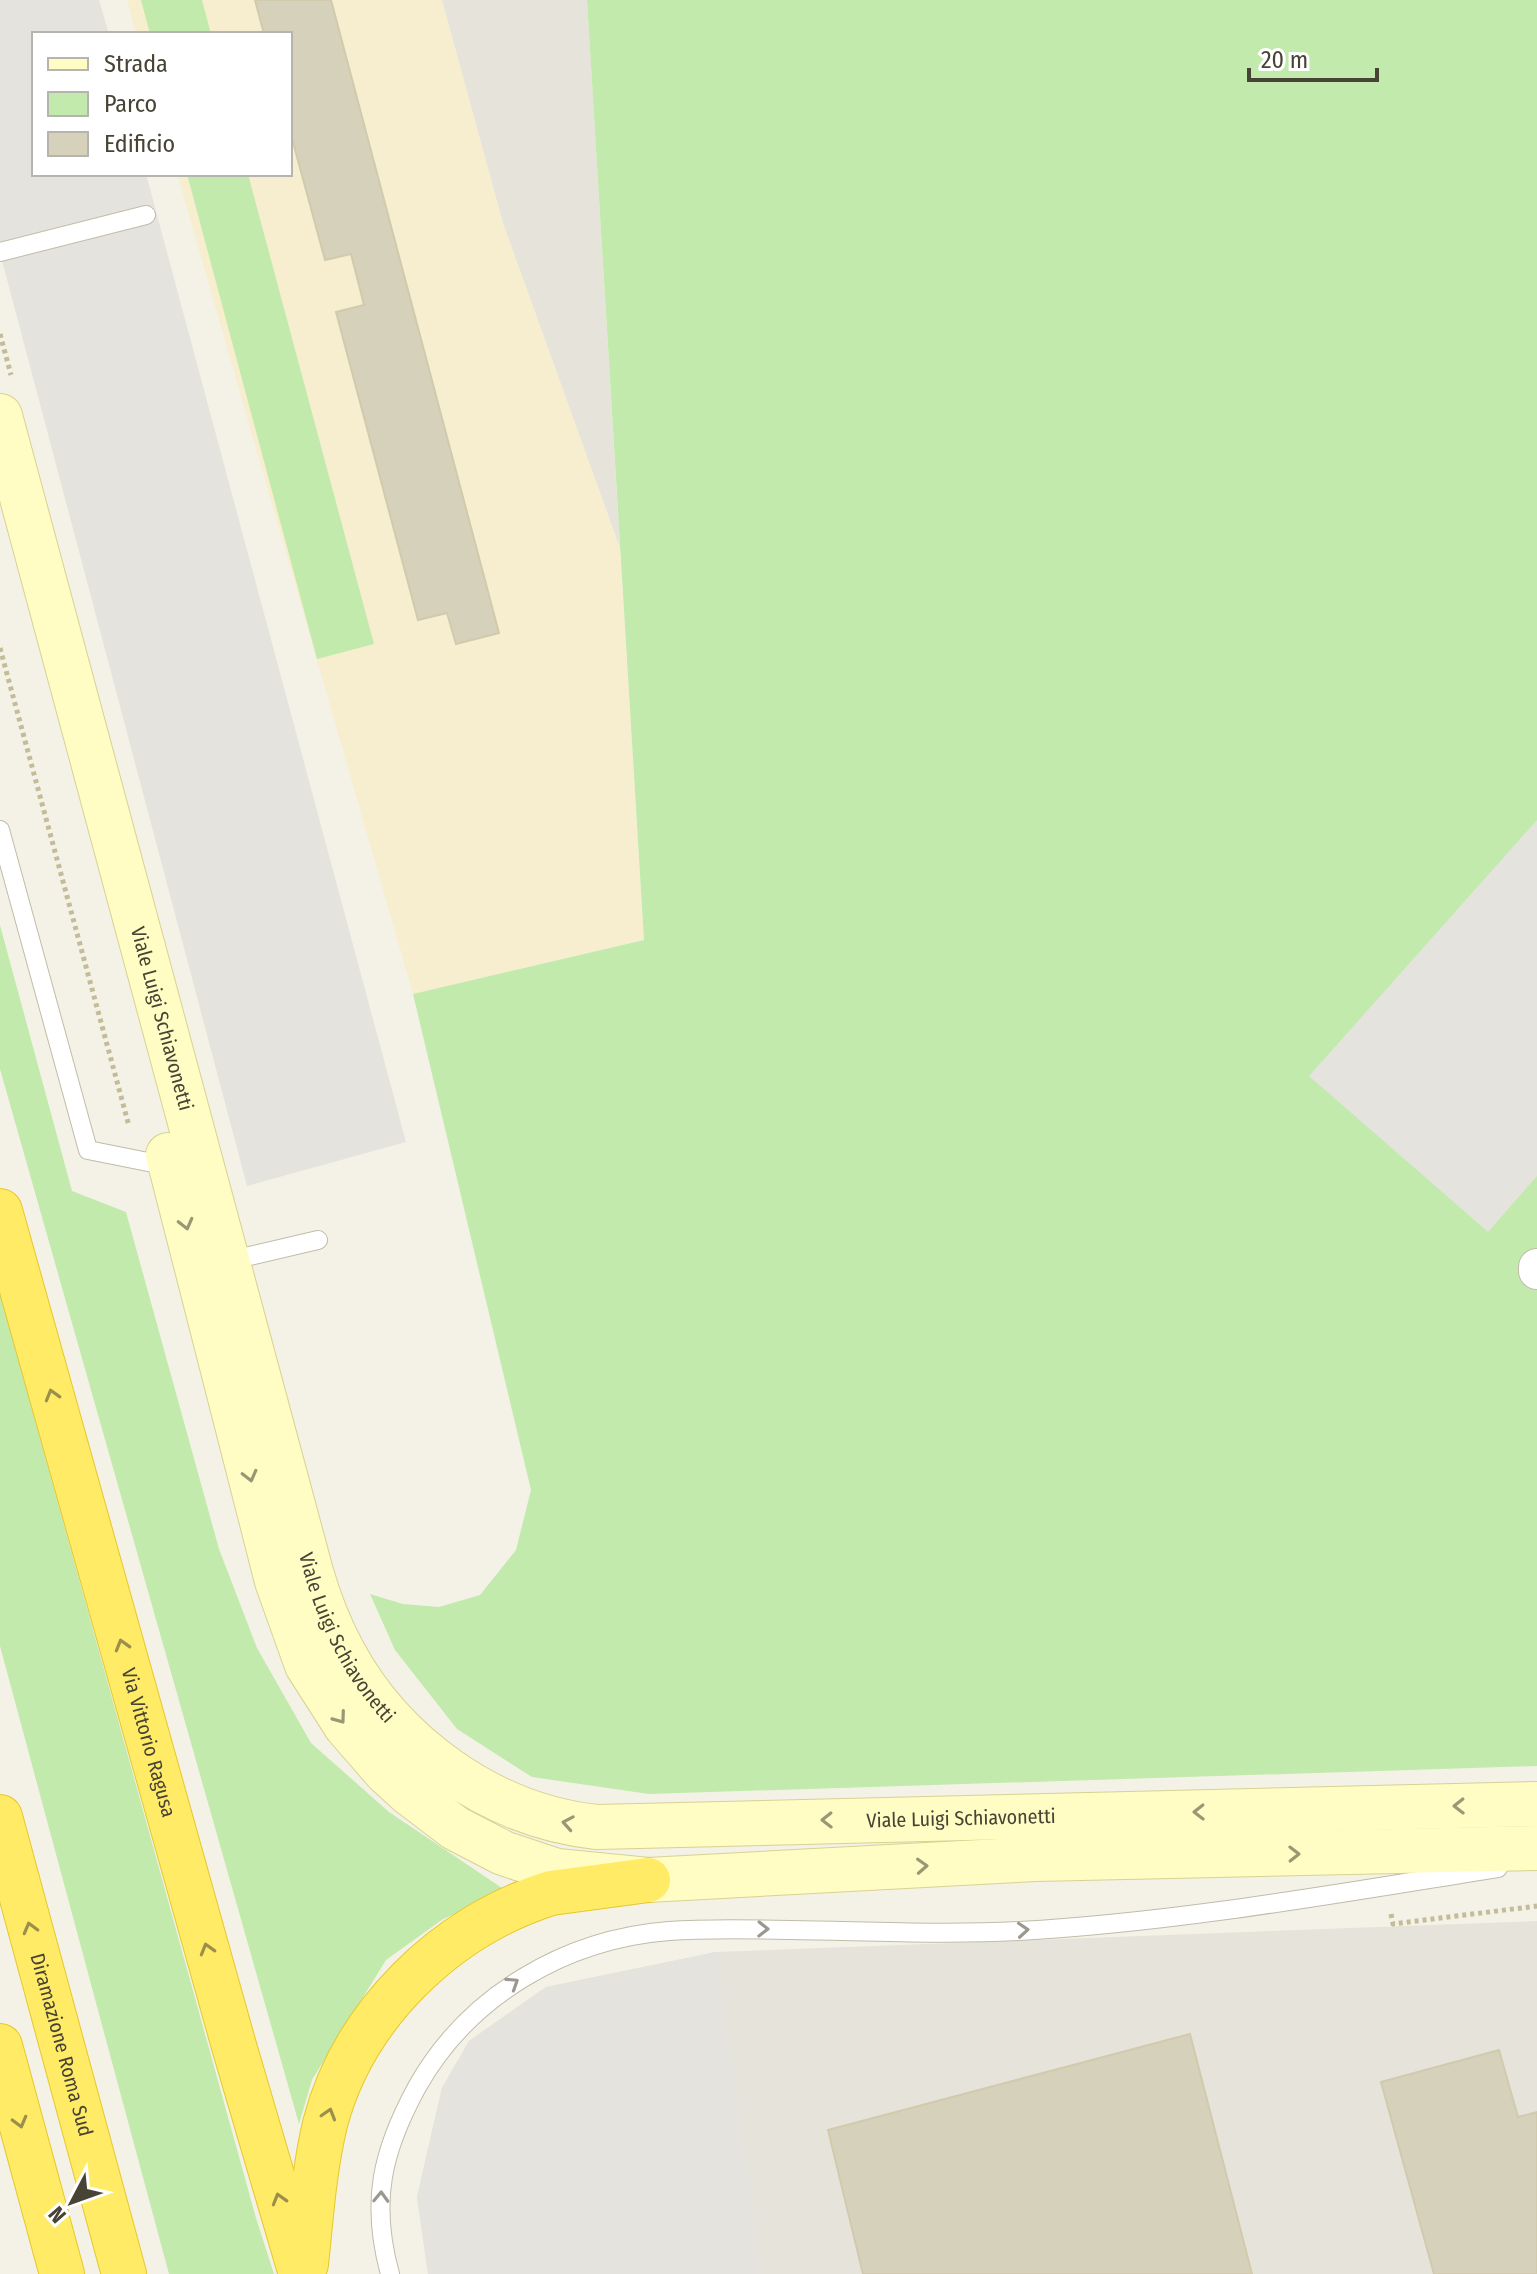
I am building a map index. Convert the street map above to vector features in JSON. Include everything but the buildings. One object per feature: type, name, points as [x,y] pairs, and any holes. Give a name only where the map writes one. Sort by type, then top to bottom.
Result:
[{"type":"highway","name":"Via Vittorio Ragusa","points":[[0,1211],[234,2046],[303,2274]]},
{"type":"highway","name":"Diramazione Roma Sud","points":[[0,1817],[124,2274]]},
{"type":"highway","points":[[303,2274],[316,2174],[335,2094],[350,2061],[394,1996],[444,1950],[498,1916],[537,1897],[648,1880]]},
{"type":"highway","points":[[0,2046],[62,2274]]},
{"type":"street","name":"Viale Luigi Schiavonetti","points":[[6,398],[311,1572],[339,1645],[375,1701],[414,1742],[463,1779],[510,1805],[559,1822],[597,1827],[1537,1804]]},
{"type":"street","name":"Viale Luigi Schiavonetti","points":[[0,527],[285,1607],[307,1665],[331,1704],[366,1750],[409,1793],[455,1828],[503,1853],[557,1871],[648,1880],[1036,1859],[1537,1848]]},
{"type":"lane","points":[[0,252],[146,215]]},
{"type":"lane","points":[[0,830],[88,1150],[171,1167]]},
{"type":"lane","points":[[228,1261],[318,1240]]},
{"type":"lane","points":[[390,2274],[381,2223],[384,2166],[402,2116],[428,2068],[465,2023],[490,1999],[522,1977],[605,1942],[668,1931],[976,1932],[1104,1925],[1198,1914],[1537,1862]]},
{"type":"path","points":[[0,334],[6,398]]},
{"type":"path","points":[[0,648],[131,1133]]},
{"type":"path","points":[[1393,1924],[1537,1906]]},
{"type":"shaded area","points":[[0,0],[99,0],[108,32],[32,32],[32,176],[147,176],[406,1142],[247,1186],[0,253]]},
{"type":"shaded area","points":[[127,0],[442,0],[503,223],[620,548],[644,940],[413,994],[178,176],[292,176],[292,32],[135,32]]},
{"type":"shaded area","points":[[442,0],[587,0],[620,548],[503,223]]},
{"type":"shaded area","points":[[1537,820],[1537,1176],[1488,1232],[1309,1076]]},
{"type":"shaded area","points":[[1537,1921],[1537,2274],[428,2274],[417,2197],[442,2088],[469,2041],[546,1987],[716,1952]]},
{"type":"shaded area","points":[[716,1952],[762,2274],[428,2274],[417,2197],[442,2088],[469,2041],[546,1987]]},
{"type":"green space","points":[[141,0],[202,0],[210,32],[149,32]]},
{"type":"green space","points":[[587,0],[1537,0],[1537,1766],[649,1794],[532,1777],[457,1729],[395,1650],[370,1594],[403,1604],[439,1607],[480,1595],[516,1550],[531,1490],[413,994],[644,940]]},
{"type":"green space","points":[[188,176],[249,176],[374,644],[317,659]]},
{"type":"green space","points":[[0,925],[72,1191],[126,1212],[219,1549],[257,1648],[311,1743],[389,1812],[508,1892],[443,1919],[386,1960],[312,2080],[299,2124],[0,1069]]},
{"type":"green space","points":[[0,1294],[274,2274],[169,2274],[0,1646]]}]
